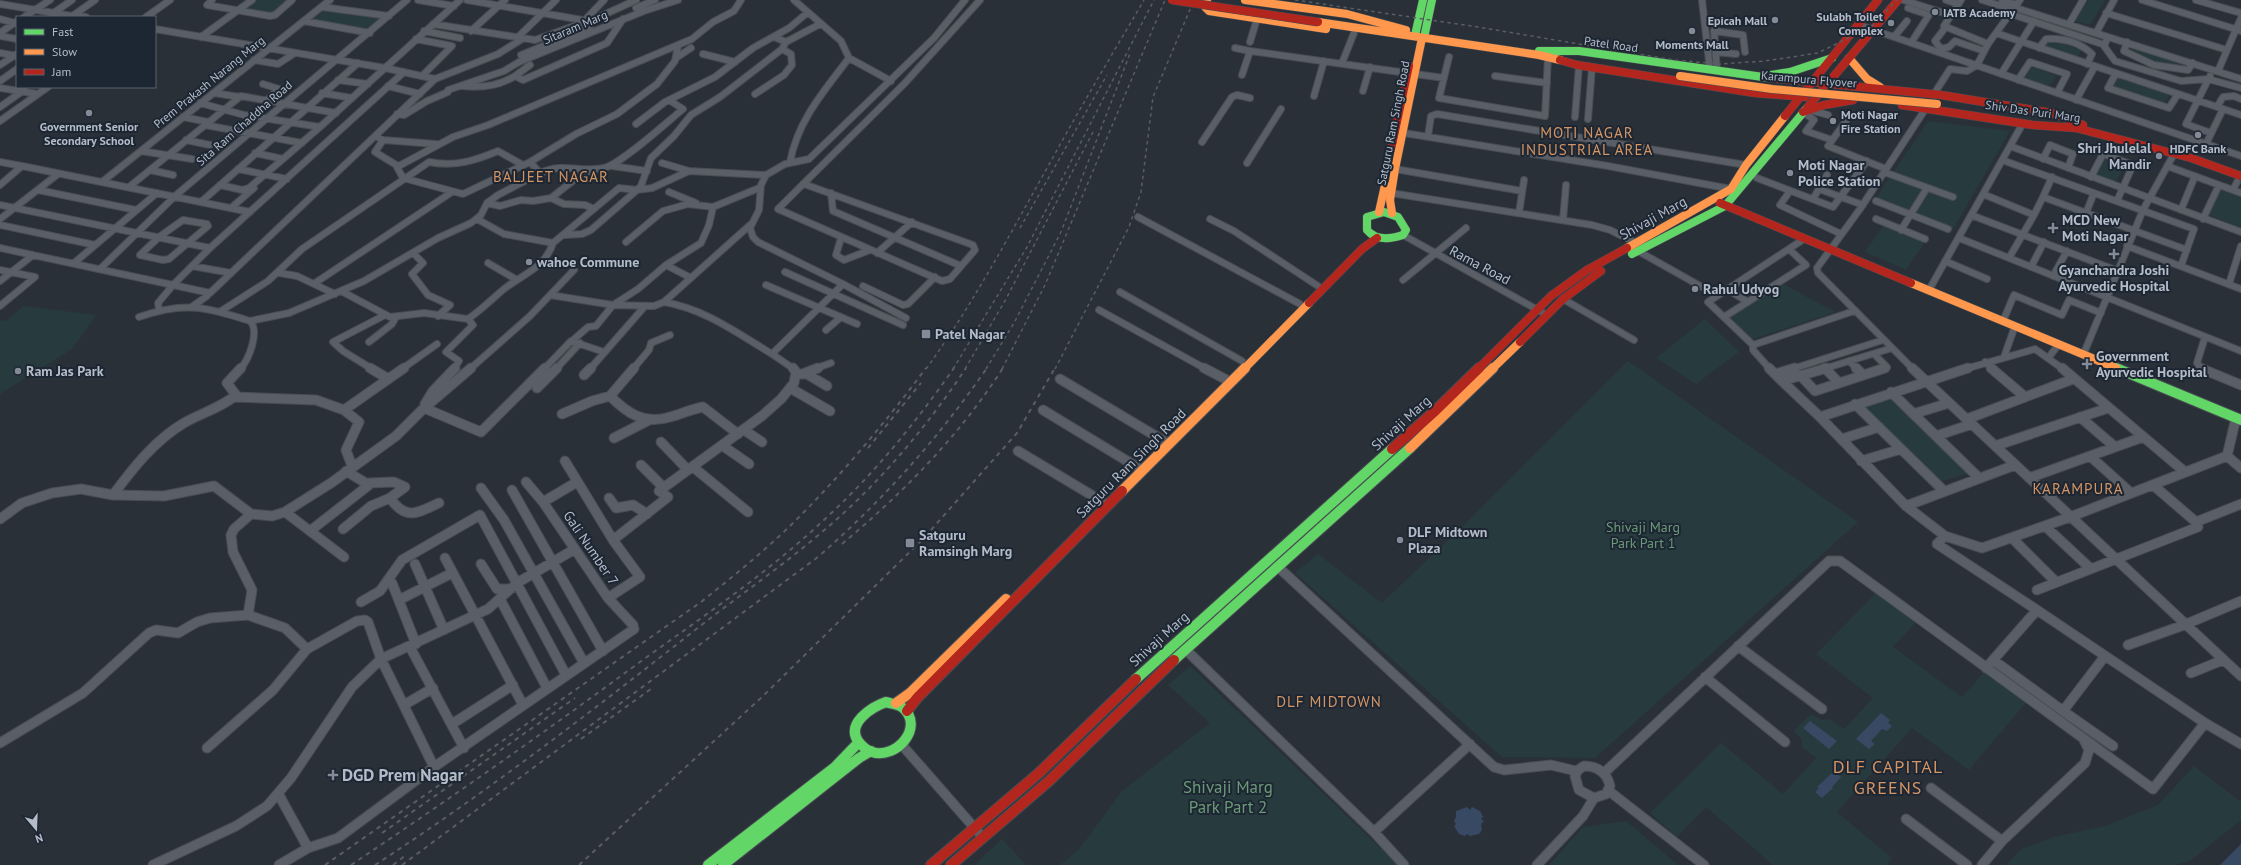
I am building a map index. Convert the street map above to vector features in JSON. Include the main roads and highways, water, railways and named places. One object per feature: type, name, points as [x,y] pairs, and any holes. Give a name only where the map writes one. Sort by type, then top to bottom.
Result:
[{"type":"main road","points":[[1172,0],[1319,19]]},
{"type":"main road","points":[[1207,0],[1405,33],[1387,37],[1354,33],[1209,11],[1205,7],[1207,0]]},
{"type":"main road","points":[[1245,0],[1345,15],[1380,22],[1405,33]]},
{"type":"main road","points":[[1420,35],[1423,0]]},
{"type":"main road","points":[[1420,35],[1432,0]]},
{"type":"main road","name":"Shivaji Marg","points":[[951,865],[1049,782],[1185,649],[1442,419],[1563,299],[1593,276],[1637,247],[1730,189],[1746,165],[1878,0]]},
{"type":"main road","name":"Shivaji Marg","points":[[931,865],[1039,773],[1150,665],[1435,412],[1551,296],[1587,270],[1725,206],[1806,111],[1826,84],[1872,29],[1898,0]]},
{"type":"main road","name":"Patel Road","points":[[1405,33],[1544,55],[1579,65],[1755,93],[1815,98]]},
{"type":"main road","name":"Satguru Ram Singh Road","points":[[1380,212],[1420,35]]},
{"type":"main road","name":"Patel Road","points":[[1544,55],[1579,51],[1735,74],[1826,84]]},
{"type":"main road","name":"Karampura Flyover","points":[[1544,55],[1680,74],[1772,89],[1936,99],[1999,113],[2077,126]]},
{"type":"main road","points":[[1735,74],[1773,75],[1790,72],[1832,58]]},
{"type":"main road","points":[[1849,58],[1867,79],[1884,89]]},
{"type":"main road","name":"Satguru Ram Singh Road","points":[[1392,213],[1391,193],[1402,135],[1404,133],[1411,74]]},
{"type":"main road","points":[[1735,74],[1748,79],[1751,85],[1747,89],[1737,90]]},
{"type":"main road","points":[[1826,84],[1908,91],[1936,99]]},
{"type":"main road","points":[[1908,91],[1911,106]]},
{"type":"main road","points":[[1755,93],[1778,101],[1784,106],[1786,116]]},
{"type":"main road","name":"Shiv Das Puri Marg","points":[[1815,98],[1911,106],[2023,123],[2077,126],[2138,138],[2241,172]]},
{"type":"main road","points":[[1806,111],[1853,100]]},
{"type":"main road","name":"Shiv Das Puri Marg","points":[[2077,126],[2174,154],[2239,179]]},
{"type":"main road","points":[[1714,200],[1830,250],[2238,419]]},
{"type":"main road","points":[[1380,212],[1392,213],[1400,217],[1405,223],[1406,230],[1403,235],[1392,240],[1377,238],[1369,234],[1364,228],[1364,222],[1367,217],[1380,212]]},
{"type":"main road","name":"Satguru Ram Singh Road","points":[[896,703],[915,688],[1103,502],[1369,234]]},
{"type":"main road","name":"Satguru Ram Singh Road","points":[[908,711],[917,698],[1334,277],[1367,244],[1377,238]]},
{"type":"main road","points":[[886,702],[896,703],[908,711],[912,722],[910,734],[902,745],[892,751],[881,753],[871,751],[859,742],[856,731],[859,720],[867,710],[876,704],[886,702]]},
{"type":"main road","points":[[708,865],[835,767],[859,742]]},
{"type":"main road","points":[[723,865],[859,758],[871,751]]},
{"type":"water","points":[[1881,713],[1890,720],[1888,723],[1892,726],[1887,731],[1882,729],[1871,741],[1875,744],[1869,749],[1856,739]]},
{"type":"water","points":[[1810,721],[1837,741],[1829,749],[1803,728]]},
{"type":"water","points":[[1834,771],[1841,777],[1832,787],[1833,788],[1822,798],[1815,792],[1819,788],[1817,787]]},
{"type":"water","points":[[1467,807],[1470,810],[1472,807],[1480,811],[1483,817],[1481,819],[1484,821],[1481,824],[1482,830],[1479,834],[1470,836],[1467,834],[1465,836],[1459,834],[1454,826],[1456,824],[1454,821],[1456,811]]},
{"type":"water","points":[[2241,844],[2241,865],[2220,865]]},
{"type":"railway","points":[[926,369],[944,344],[992,267],[1074,120],[1144,0]]},
{"type":"railway","points":[[953,369],[1027,247],[1154,0]]},
{"type":"railway","points":[[1002,369],[1045,285],[1165,0]]},
{"type":"railway","points":[[1055,369],[1129,227],[1141,192],[1153,97],[1194,0]]},
{"type":"railway","points":[[1295,0],[1478,27],[1674,60],[1721,64],[1765,61],[1818,53],[1872,26],[1897,0]]},
{"type":"railway","points":[[986,369],[1014,323],[1061,232],[1131,51]]},
{"type":"railway","points":[[1020,228],[1107,75]]},
{"type":"railway","points":[[965,369],[1006,299],[1093,132]]},
{"type":"railway","points":[[325,865],[701,602],[735,575],[778,537],[844,470],[878,430],[926,368]]},
{"type":"railway","points":[[351,865],[560,720],[730,597],[779,559],[844,501],[878,465],[925,408],[954,368]]},
{"type":"railway","points":[[375,865],[416,838],[535,753],[822,532],[843,514],[900,455],[918,434],[966,368]]},
{"type":"railway","points":[[402,865],[818,557],[866,513],[908,468],[968,395],[987,368]]},
{"type":"railway","points":[[842,544],[887,504],[929,462],[968,417],[1003,368]]},
{"type":"railway","points":[[579,865],[762,697],[923,539],[1017,433],[1055,368]]},
{"type":"railway","points":[[868,448],[921,383]]},
{"type":"railway","points":[[581,739],[651,689]]},
{"type":"railway","points":[[382,833],[575,698]]},
{"type":"railway","points":[[393,865],[406,855]]},
{"type":"place","name":"IATB Academy","points":[[1935,12]]},
{"type":"place","name":"Epicah Mall","points":[[1775,20]]},
{"type":"place","name":"Sulabh Toilet Complex","points":[[1891,23]]},
{"type":"place","name":"Moments Mall","points":[[1692,31]]},
{"type":"place","name":"Government Senior Secondary School","points":[[89,113]]},
{"type":"place","name":"Moti Nagar Fire Station","points":[[1833,121]]},
{"type":"place","name":"HDFC Bank","points":[[2198,135]]},
{"type":"place","name":"Shri Jhulelal Mandir","points":[[2159,156]]},
{"type":"place","name":"Moti Nagar Police Station","points":[[1790,173]]},
{"type":"place","name":"MCD New Moti Nagar","points":[[2053,228]]},
{"type":"place","name":"Gyanchandra Joshi Ayurvedic Hospital","points":[[2114,254]]},
{"type":"place","name":"wahoe Commune","points":[[529,262]]},
{"type":"place","name":"Rahul Udyog","points":[[1695,289]]},
{"type":"place","name":"Patel Nagar","points":[[926,334]]},
{"type":"place","name":"Government Ayurvedic Hospital","points":[[2087,364]]},
{"type":"place","name":"Ram Jas Park","points":[[18,371]]},
{"type":"place","name":"DLF Midtown Plaza","points":[[1400,540]]},
{"type":"place","name":"Satguru Ramsingh Marg","points":[[910,543]]},
{"type":"place","name":"DGD Prem Nagar","points":[[333,775]]},
{"type":"district","name":"MOTI NAGAR INDUSTRIAL AREA","points":[[1587,140]]},
{"type":"district","name":"BALJEET NAGAR","points":[[551,176]]},
{"type":"district","name":"KARAMPURA","points":[[2078,488]]},
{"type":"district","name":"DLF MIDTOWN","points":[[1329,701]]},
{"type":"district","name":"DLF CAPITAL GREENS","points":[[1888,776]]},
{"type":"park label","name":"Shivaji Marg Park Part 1","points":[[1643,536]]},
{"type":"park label","name":"Shivaji Marg Park Part 2","points":[[1228,797]]}]
